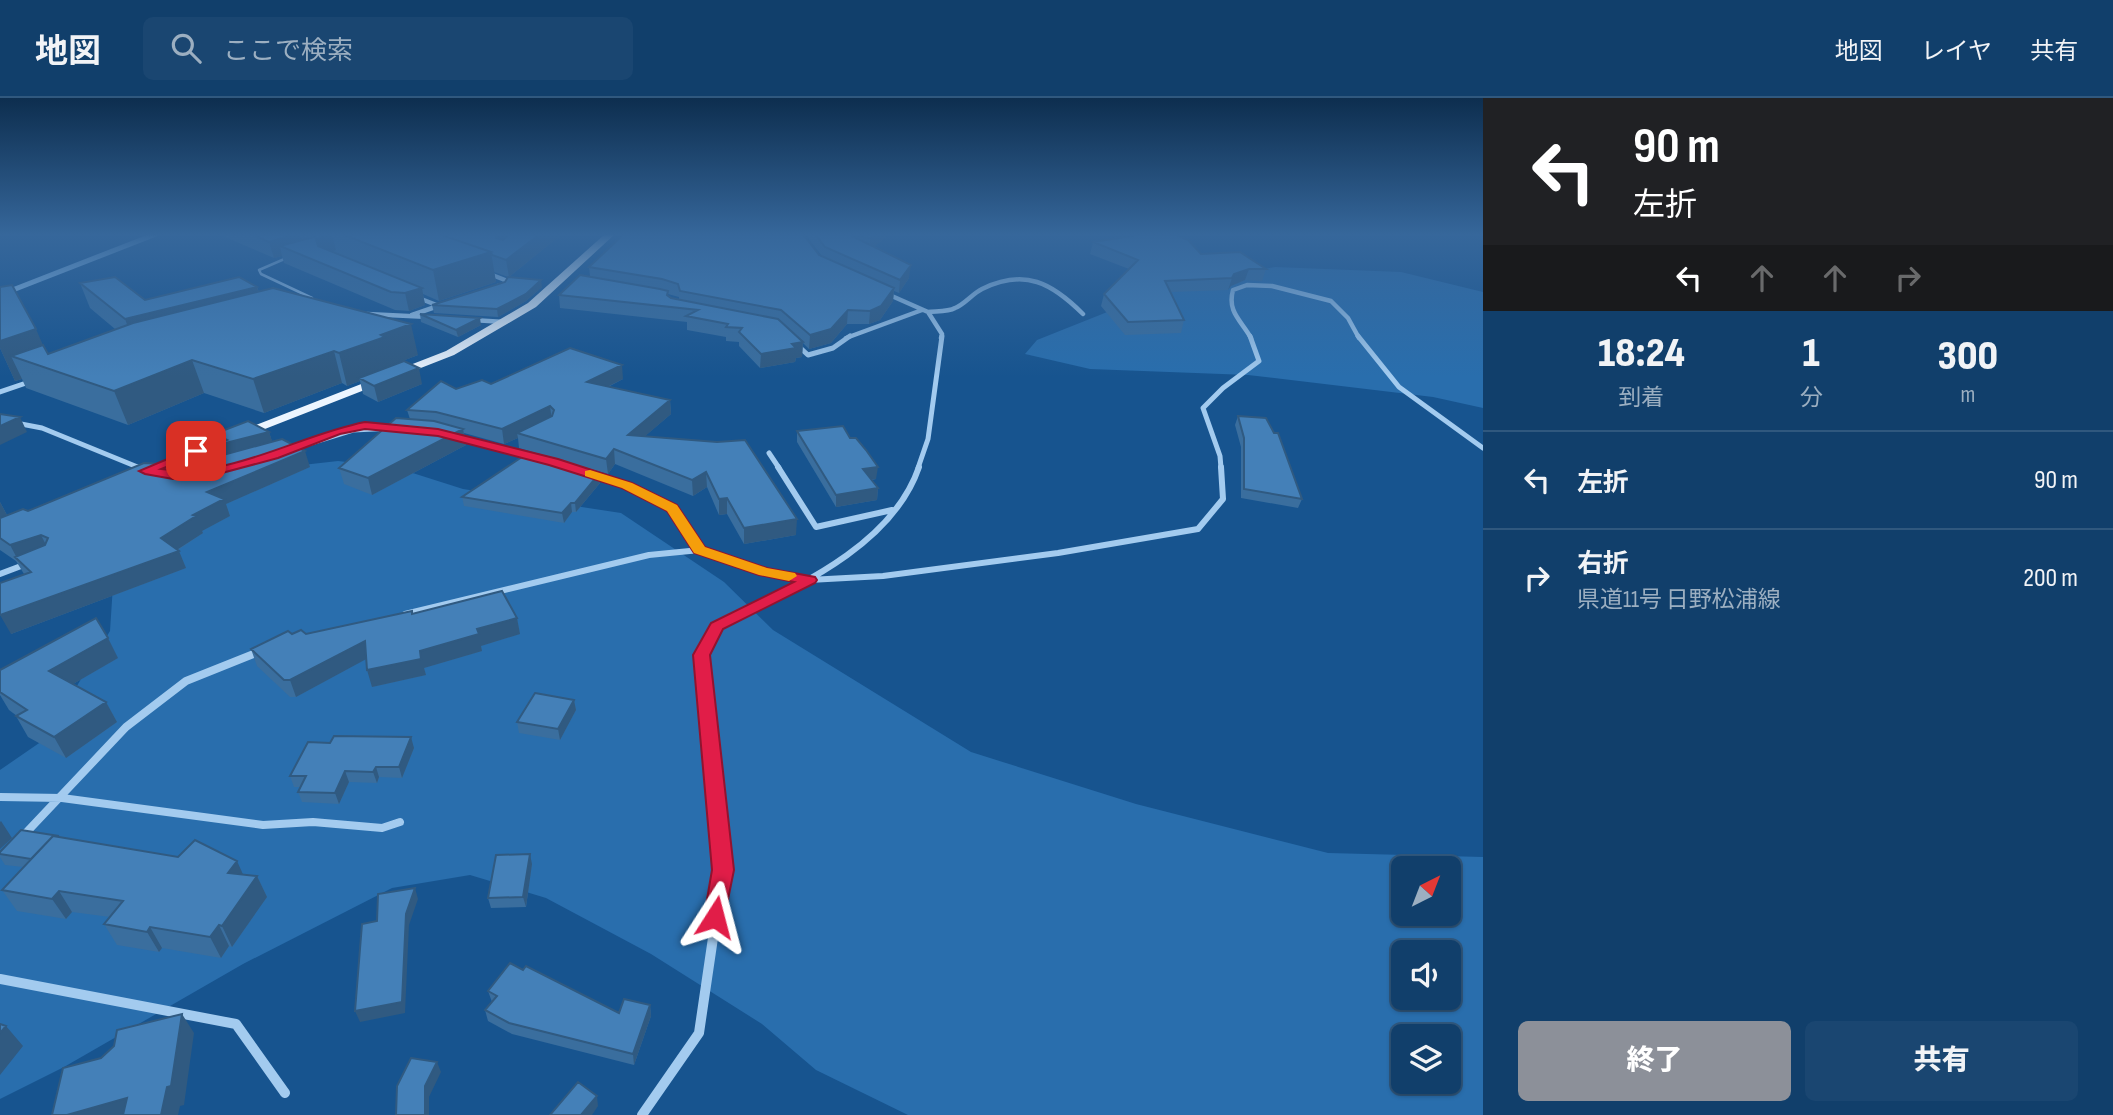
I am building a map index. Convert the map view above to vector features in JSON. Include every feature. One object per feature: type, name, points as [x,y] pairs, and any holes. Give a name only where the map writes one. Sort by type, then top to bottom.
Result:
[{"type":"main road","points":[[122,480],[450,352],[532,306],[566,281]]},
{"type":"street","points":[[491,289],[505,281]]},
{"type":"street","points":[[789,337],[808,355],[832,348],[847,337],[925,311],[954,309],[980,290],[1001,281]]},
{"type":"street","points":[[1036,281],[1061,292],[1083,314]]},
{"type":"street","points":[[395,617],[649,555],[700,550],[764,572],[810,580],[896,574],[1058,553],[1198,529],[1223,499],[1220,456],[1203,408],[1223,388],[1259,361],[1250,335],[1234,316],[1229,302],[1233,289],[1247,285],[1293,290],[1331,301],[1348,318],[1360,339],[1399,387],[1483,447]]},
{"type":"street","points":[[642,1115],[699,1033],[723,870],[702,655],[717,626],[810,580],[860,547],[911,489],[928,439],[943,334],[925,311],[875,289]]},
{"type":"street","points":[[413,295],[439,306]]},
{"type":"street","points":[[408,316],[452,302]]},
{"type":"street","points":[[310,310],[322,311]]},
{"type":"street","points":[[359,313],[436,318]]},
{"type":"street","points":[[463,320],[505,322]]},
{"type":"street","points":[[0,392],[37,379]]},
{"type":"street","points":[[0,419],[42,428],[145,471],[164,473]]},
{"type":"street","points":[[286,450],[337,431],[365,426],[401,429]]},
{"type":"street","points":[[451,436],[541,459]]},
{"type":"street","points":[[505,450],[516,444]]},
{"type":"street","points":[[769,453],[816,527],[893,510]]},
{"type":"street","points":[[578,470],[627,485],[672,508],[700,550]]},
{"type":"street","points":[[0,574],[41,561]]},
{"type":"street","points":[[17,842],[126,727],[186,681],[274,646]]},
{"type":"street","points":[[0,797],[62,797],[263,825],[313,822],[382,828],[400,822]]},
{"type":"street","points":[[0,979],[236,1024],[285,1093]]},
{"type":"lane","points":[[277,281],[312,298],[313,305],[310,310]]},
{"type":"shaded area","points":[[1199,281],[1440,281],[1483,292],[1483,408],[1433,397],[1248,375],[1090,369],[1025,354],[1037,340],[1170,287]]},
{"type":"shaded area","points":[[338,461],[397,468],[463,489],[621,513],[724,582],[773,630],[971,752],[1136,804],[1328,853],[1444,856],[1391,856],[1391,926],[1461,926],[1461,856],[1483,857],[1483,1115],[908,1115],[816,1070],[762,1024],[651,954],[546,898],[470,875],[392,888],[243,964],[64,1067],[0,1099],[0,770],[45,739],[110,631],[113,585],[267,469]]},
{"type":"building","points":[[121,281],[145,300],[221,281],[247,281],[257,287],[125,319],[80,283]]},
{"type":"building","points":[[366,281],[406,281],[422,288],[405,293],[391,292]]},
{"type":"building","points":[[539,281],[526,294],[497,309],[432,305],[505,282]]},
{"type":"building","points":[[573,281],[617,281],[660,289],[668,291],[667,295],[671,298],[778,319],[803,342],[792,344],[796,348],[761,354],[739,332],[742,328],[726,327],[728,324],[686,316],[698,310],[559,295]]},
{"type":"building","points":[[670,281],[879,281],[894,288],[881,306],[870,311],[848,310],[831,329],[810,335],[781,310],[680,291],[678,284]]},
{"type":"building","points":[[1117,281],[1165,281],[1184,320],[1128,322],[1104,294]]},
{"type":"building","points":[[12,285],[36,329],[0,341],[0,287]]},
{"type":"building","points":[[273,288],[411,324],[381,335],[385,337],[339,353],[334,351],[253,379],[192,360],[114,391],[11,356],[43,345],[48,354],[133,323]]},
{"type":"building","points":[[420,314],[480,318],[456,330]]},
{"type":"building","points":[[570,348],[622,365],[587,382],[670,400],[628,435],[717,442],[745,440],[797,519],[744,528],[727,498],[719,499],[706,472],[692,480],[614,449],[606,459],[517,433],[552,416],[554,410],[550,406],[502,429],[436,412],[407,410],[441,381],[456,389],[482,380],[491,384]]},
{"type":"building","points":[[404,361],[419,368],[374,386],[359,378]]},
{"type":"building","points":[[0,414],[20,417],[0,426]]},
{"type":"building","points":[[1238,416],[1266,418],[1274,433],[1278,433],[1302,499],[1244,489],[1244,438]]},
{"type":"building","points":[[396,418],[434,421],[463,429],[368,478],[339,468]]},
{"type":"building","points":[[248,421],[269,432],[206,448],[227,440],[214,434]]},
{"type":"building","points":[[843,426],[850,438],[856,438],[878,467],[863,469],[878,488],[836,495],[797,431]]},
{"type":"building","points":[[282,439],[305,451],[207,492],[224,499],[193,515],[196,516],[161,538],[179,551],[0,615],[0,583],[31,572],[15,557],[45,545],[48,538],[41,535],[10,545],[0,538],[0,518],[23,509],[28,511],[144,463],[201,461]]},
{"type":"building","points":[[528,453],[599,474],[575,503],[571,503],[562,513],[462,497]]},
{"type":"building","points":[[502,591],[517,618],[477,629],[479,634],[420,651],[421,659],[367,670],[365,641],[290,680],[284,680],[251,649],[288,631],[292,634],[301,630],[306,634],[412,611],[412,614]]},
{"type":"building","points":[[96,618],[108,638],[49,671],[106,702],[54,737],[16,716],[27,710],[0,692],[0,670]]},
{"type":"building","points":[[535,693],[574,700],[558,729],[517,722]]},
{"type":"building","points":[[334,736],[411,737],[399,767],[376,767],[373,772],[345,771],[335,793],[298,792],[306,776],[290,776],[308,742],[330,743]]},
{"type":"building","points":[[21,830],[59,836],[53,836],[31,859],[0,854]]},
{"type":"building","points":[[53,836],[178,857],[195,840],[237,861],[228,873],[257,876],[222,926],[219,925],[210,937],[150,927],[147,932],[104,924],[123,901],[59,891],[52,899],[2,890]]},
{"type":"building","points":[[530,854],[523,897],[488,898],[496,855]]},
{"type":"building","points":[[415,888],[406,914],[402,1002],[355,1011],[362,924],[377,921],[378,894]]},
{"type":"building","points":[[510,963],[523,970],[526,966],[619,1013],[624,999],[650,1005],[633,1054],[509,1023],[485,1010],[497,996],[488,991]]},
{"type":"building","points":[[182,1014],[171,1086],[167,1087],[161,1115],[123,1115],[127,1098],[67,1115],[52,1115],[63,1068],[101,1058],[114,1046],[117,1030]]},
{"type":"building","points":[[411,1058],[437,1062],[425,1086],[425,1115],[396,1115],[397,1086]]},
{"type":"building","points":[[578,1082],[597,1096],[581,1115],[550,1115]]},
{"type":"waterway","points":[[0,295],[35,281]]},
{"type":"slow traffic","points":[[590,474],[627,485],[672,508],[700,550],[764,572],[789,576]]},
{"type":"route","points":[[196,451],[145,471],[173,475],[207,473],[273,455],[337,431],[365,426],[438,432],[553,462],[627,485],[672,508],[700,550],[764,572],[810,580],[717,626],[702,655],[723,870],[715,917]]}]
